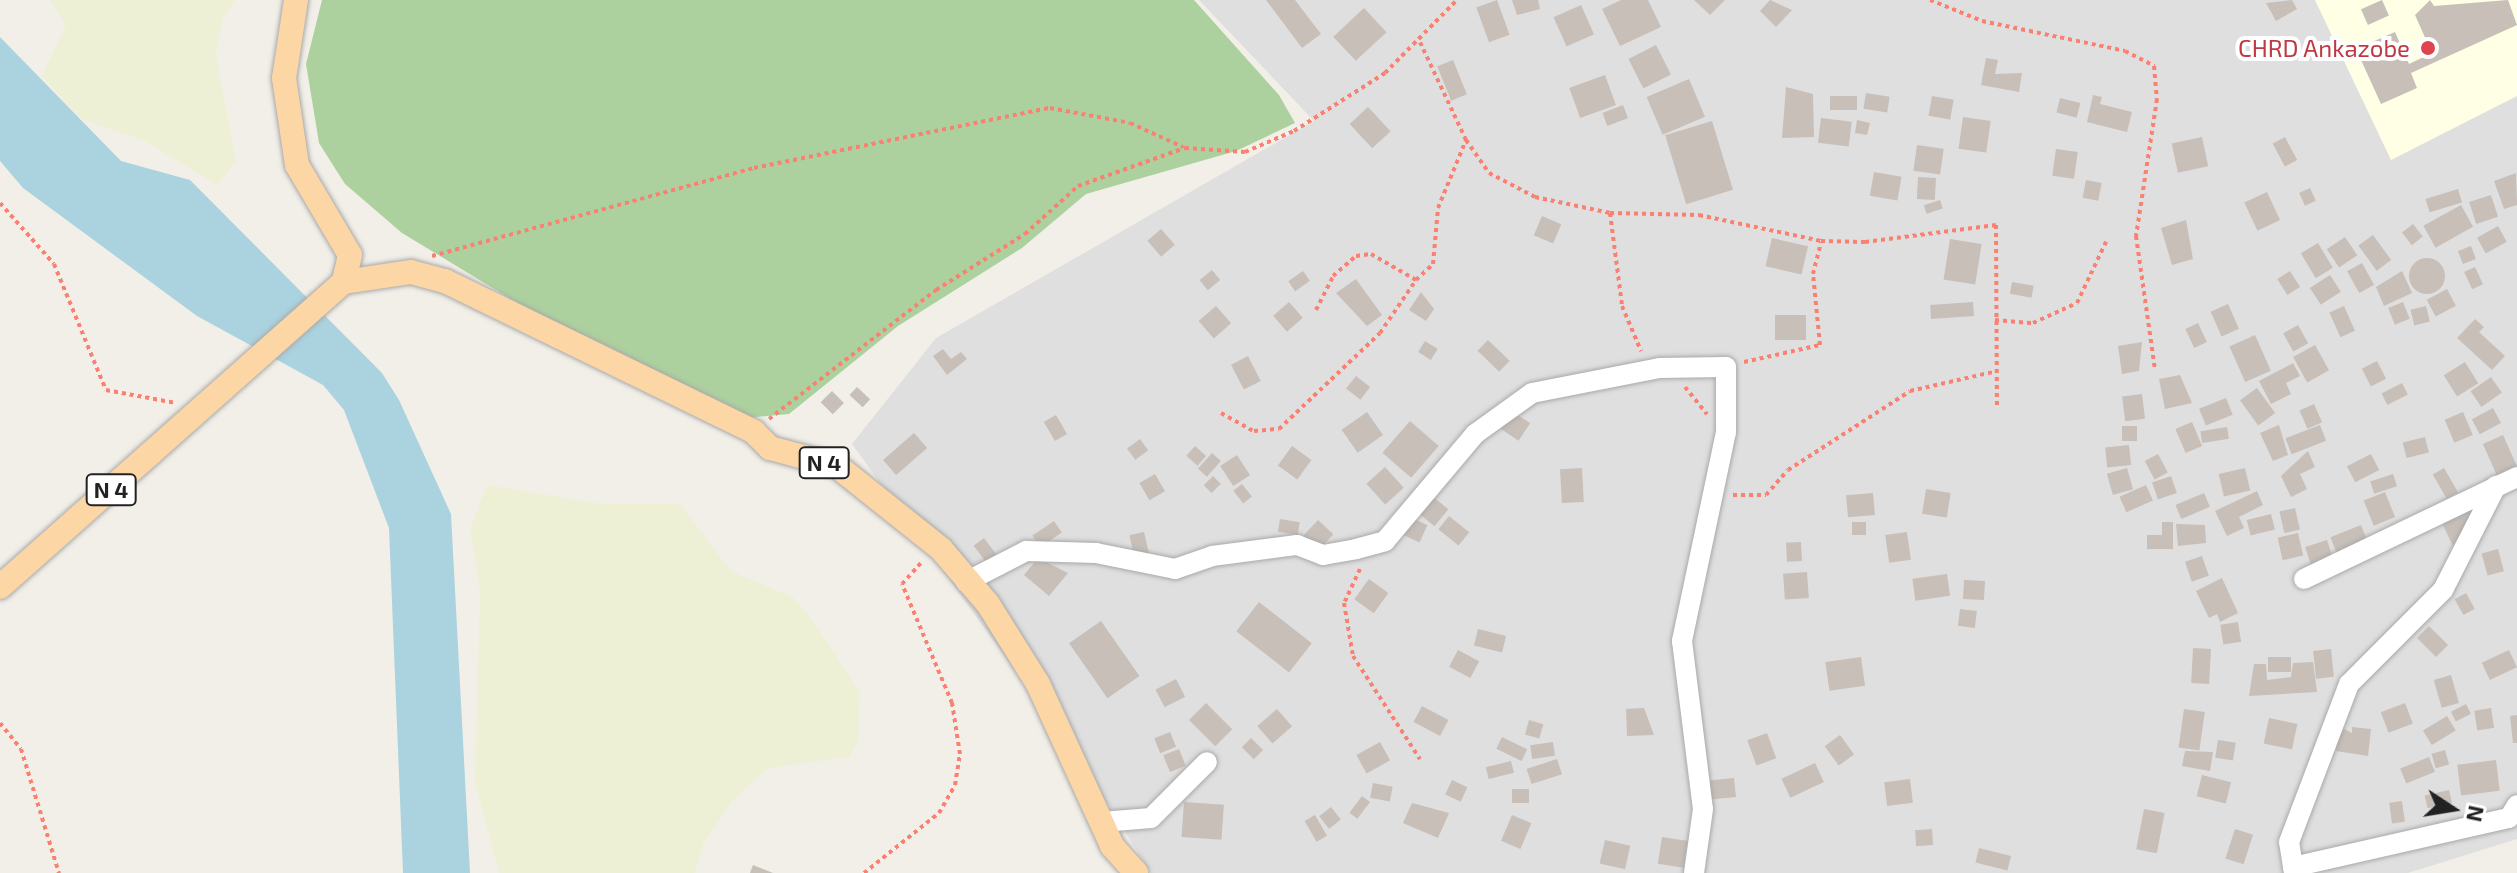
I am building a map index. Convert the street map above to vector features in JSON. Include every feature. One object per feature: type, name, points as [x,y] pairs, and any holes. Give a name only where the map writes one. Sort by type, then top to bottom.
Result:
[{"type":"main road","points":[[296,0],[284,78],[297,165],[350,255],[344,282]]},
{"type":"main road","name":"N 4","points":[[0,587],[216,400],[344,282],[381,272],[445,281],[754,432],[770,448],[837,466],[941,549],[1038,684],[1102,822],[1136,873]]},
{"type":"street","points":[[966,582],[1026,551],[1096,553],[1175,569],[1212,556],[1297,545],[1338,554],[1385,541],[1504,409],[1532,393],[1660,368],[1726,367],[1726,432],[1682,641],[1703,809],[1694,873]]},
{"type":"street","points":[[2304,579],[2517,477]]},
{"type":"street","points":[[2496,486],[2443,590],[2349,684],[2289,842],[2293,870],[2509,818],[2517,805]]},
{"type":"street","points":[[1102,822],[1151,818],[1207,762]]},
{"type":"path","points":[[423,258],[754,168],[1050,108],[1130,123],[1185,148],[1245,152],[1265,146],[1385,73],[1457,0]]},
{"type":"path","points":[[1930,0],[1982,21],[2125,51],[2154,66],[2157,99],[2136,236],[2155,369]]},
{"type":"path","points":[[1419,40],[1466,140],[1489,173],[1535,197],[1610,213],[1699,215],[1821,241],[1996,225],[1997,409]]},
{"type":"path","points":[[1221,413],[1254,431],[1279,429],[1380,333],[1416,280],[1433,264],[1438,208],[1466,140]]},
{"type":"path","points":[[754,432],[936,290],[1025,234],[1078,186],[1185,148]]},
{"type":"path","points":[[0,203],[54,264],[106,390],[216,400]]},
{"type":"path","points":[[1610,213],[1614,270],[1634,345],[1726,432]]},
{"type":"path","points":[[1726,367],[1820,345],[1813,274],[1821,241]]},
{"type":"path","points":[[1995,320],[2033,323],[2077,303],[2106,242]]},
{"type":"path","points":[[1316,310],[1333,276],[1356,256],[1371,254],[1416,280]]},
{"type":"path","points":[[1712,495],[1766,495],[1788,470],[1910,391],[1997,371]]},
{"type":"path","points":[[1385,541],[1344,603],[1346,625],[1353,656],[1420,759]]},
{"type":"path","points":[[864,873],[939,813],[955,785],[960,754],[952,703],[902,584],[941,549]]},
{"type":"path","points":[[0,723],[21,749],[59,873]]},
{"type":"shaded area","points":[[50,0],[235,0],[223,18],[216,55],[236,162],[217,185],[145,141],[81,119],[42,76],[66,25]]},
{"type":"shaded area","points":[[1199,0],[2517,0],[2517,839],[2408,873],[1151,873],[1083,765],[852,444],[936,338],[1314,121]]},
{"type":"shaded area","name":"CHRD Ankazobe","points":[[2315,0],[2517,0],[2517,96],[2391,160]]},
{"type":"shaded area","points":[[487,485],[601,504],[680,504],[731,571],[793,597],[815,624],[860,692],[858,742],[849,757],[768,768],[733,800],[703,844],[695,873],[499,873],[475,782],[480,592],[470,528]]},
{"type":"green space","points":[[322,0],[1194,0],[1279,95],[1295,123],[1236,151],[1086,194],[1022,248],[898,326],[789,414],[734,419],[511,299],[402,233],[345,184],[319,143],[306,64]]},
{"type":"water","points":[[0,37],[121,161],[190,180],[382,373],[399,400],[451,514],[470,873],[403,873],[389,528],[344,410],[323,385],[197,316],[23,188],[0,161]]},
{"type":"building","points":[[1266,0],[1295,0],[1321,34],[1302,48]]},
{"type":"building","points":[[1497,0],[1510,35],[1489,42],[1476,8]]},
{"type":"building","points":[[1512,0],[1538,0],[1540,9],[1517,15]]},
{"type":"building","points":[[1621,0],[1648,0],[1661,27],[1620,46],[1602,9]]},
{"type":"building","points":[[1694,0],[1725,0],[1710,15]]},
{"type":"building","points":[[1770,0],[1792,10],[1776,27],[1760,11]]},
{"type":"building","points":[[2292,0],[2297,9],[2276,21],[2266,3]]},
{"type":"building","points":[[2382,0],[2389,16],[2368,25],[2361,9]]},
{"type":"building","points":[[2430,0],[2434,6],[2508,0],[2517,25],[2411,73],[2417,88],[2381,104],[2356,49],[2395,32],[2409,64],[2432,53],[2415,15]]},
{"type":"building","points":[[1581,5],[1594,34],[1567,46],[1554,17]]},
{"type":"building","points":[[1364,8],[1387,32],[1356,61],[1333,37]]},
{"type":"building","points":[[1656,45],[1671,74],[1643,88],[1628,59]]},
{"type":"building","points":[[1986,58],[1998,60],[1995,74],[2022,73],[2019,92],[1981,85]]},
{"type":"building","points":[[1453,60],[1467,94],[1451,101],[1437,66]]},
{"type":"building","points":[[1605,75],[1616,105],[1580,118],[1569,88]]},
{"type":"building","points":[[1689,79],[1705,117],[1663,135],[1647,97]]},
{"type":"building","points":[[1786,87],[1813,94],[1814,137],[1782,138]]},
{"type":"building","points":[[1866,93],[1890,97],[1887,113],[1863,109]]},
{"type":"building","points":[[2093,95],[2102,97],[2100,104],[2132,112],[2127,132],[2087,122]]},
{"type":"building","points":[[1830,96],[1857,96],[1857,110],[1830,110]]},
{"type":"building","points":[[1932,96],[1954,100],[1950,120],[1929,116]]},
{"type":"building","points":[[2060,98],[2080,103],[2077,118],[2056,113]]},
{"type":"building","points":[[1623,105],[1628,118],[1607,126],[1602,113]]},
{"type":"building","points":[[1368,107],[1391,131],[1372,148],[1350,124]]},
{"type":"building","points":[[1963,117],[1991,121],[1986,153],[1959,149]]},
{"type":"building","points":[[1821,118],[1852,122],[1849,147],[1818,143]]},
{"type":"building","points":[[1857,120],[1870,123],[1867,135],[1855,133]]},
{"type":"building","points":[[1712,121],[1733,190],[1686,204],[1665,135]]},
{"type":"building","points":[[2202,137],[2208,166],[2178,173],[2172,143]]},
{"type":"building","points":[[2285,137],[2297,160],[2285,167],[2273,144]]},
{"type":"building","points":[[1917,145],[1944,149],[1940,175],[1913,171]]},
{"type":"building","points":[[2056,149],[2078,152],[2074,179],[2052,176]]},
{"type":"building","points":[[1874,172],[1902,177],[1897,200],[1870,196]]},
{"type":"building","points":[[2516,173],[2517,205],[2504,209],[2494,181]]},
{"type":"building","points":[[1918,177],[1936,178],[1935,200],[1917,199]]},
{"type":"building","points":[[2086,180],[2102,183],[2098,201],[2083,198]]},
{"type":"building","points":[[2310,188],[2316,201],[2305,206],[2299,193]]},
{"type":"building","points":[[2458,189],[2462,202],[2430,212],[2425,199]]},
{"type":"building","points":[[2267,192],[2280,220],[2257,231],[2244,203]]},
{"type":"building","points":[[2491,195],[2498,217],[2476,224],[2469,202]]},
{"type":"building","points":[[1940,200],[1943,209],[1927,214],[1924,205]]},
{"type":"building","points":[[2461,205],[2473,227],[2436,248],[2423,226]]},
{"type":"building","points":[[1542,216],[1561,224],[1553,244],[1534,235]]},
{"type":"building","points":[[2186,220],[2193,259],[2172,265],[2161,228]]},
{"type":"building","points":[[2413,224],[2423,237],[2412,245],[2402,233]]},
{"type":"building","points":[[2498,226],[2507,242],[2486,253],[2477,238]]},
{"type":"building","points":[[1161,229],[1175,245],[1161,257],[1147,241]]},
{"type":"building","points":[[2373,235],[2391,260],[2377,271],[2358,246]]},
{"type":"building","points":[[2345,237],[2357,255],[2339,268],[2327,249]]},
{"type":"building","points":[[1772,238],[1808,246],[1802,275],[1765,266]]},
{"type":"building","points":[[1950,239],[1982,244],[1975,285],[1944,279]]},
{"type":"building","points":[[2318,243],[2333,268],[2316,278],[2301,253]]},
{"type":"building","points":[[2471,246],[2476,259],[2463,264],[2458,251]]},
{"type":"building","points":[[2427,258],[2440,263],[2445,276],[2440,289],[2427,294],[2414,289],[2409,276],[2414,263]]},
{"type":"building","points":[[2362,263],[2374,285],[2359,293],[2347,271]]},
{"type":"building","points":[[2475,267],[2483,284],[2472,289],[2464,272]]},
{"type":"building","points":[[1212,270],[1220,280],[1208,290],[1200,280]]},
{"type":"building","points":[[1303,271],[1310,281],[1295,291],[1288,281]]},
{"type":"building","points":[[2290,271],[2300,287],[2287,295],[2277,279]]},
{"type":"building","points":[[2402,271],[2412,293],[2384,306],[2376,287]]},
{"type":"building","points":[[2330,275],[2341,292],[2321,305],[2310,288]]},
{"type":"building","points":[[1356,279],[1382,315],[1367,326],[1336,293]]},
{"type":"building","points":[[2012,282],[2034,286],[2032,298],[2010,294]]},
{"type":"building","points":[[2447,289],[2456,306],[2436,317],[2427,300]]},
{"type":"building","points":[[1421,292],[1434,309],[1426,321],[1409,310]]},
{"type":"building","points":[[1289,302],[1303,318],[1287,332],[1273,316]]},
{"type":"building","points":[[1973,302],[1974,316],[1931,319],[1930,305]]},
{"type":"building","points":[[2403,302],[2410,319],[2395,325],[2388,308]]},
{"type":"building","points":[[2228,304],[2239,329],[2222,336],[2211,312]]},
{"type":"building","points":[[1216,306],[1231,323],[1214,338],[1199,321]]},
{"type":"building","points":[[2344,306],[2355,331],[2340,337],[2329,313]]},
{"type":"building","points":[[2426,306],[2430,322],[2414,325],[2410,310]]},
{"type":"building","points":[[1775,315],[1806,315],[1806,340],[1775,340]]},
{"type":"building","points":[[2475,319],[2484,327],[2479,332],[2505,356],[2492,370],[2457,338]]},
{"type":"building","points":[[2198,323],[2207,342],[2194,348],[2185,329]]},
{"type":"building","points":[[2298,325],[2308,343],[2293,352],[2283,333]]},
{"type":"building","points":[[2255,335],[2271,371],[2245,382],[2229,346]]},
{"type":"building","points":[[1488,340],[1510,361],[1499,372],[1478,351]]},
{"type":"building","points":[[1425,341],[1438,349],[1431,360],[1418,352]]},
{"type":"building","points":[[2142,342],[2139,371],[2122,374],[2118,346]]},
{"type":"building","points":[[2315,345],[2329,370],[2307,382],[2293,357]]},
{"type":"building","points":[[943,349],[951,359],[961,352],[967,359],[947,375],[933,356]]},
{"type":"building","points":[[1248,356],[1261,381],[1244,390],[1231,365]]},
{"type":"building","points":[[2377,361],[2386,379],[2371,387],[2362,369]]},
{"type":"building","points":[[2465,362],[2478,383],[2457,396],[2444,375]]},
{"type":"building","points":[[2293,363],[2300,376],[2286,383],[2291,394],[2271,404],[2259,381]]},
{"type":"building","points":[[2180,375],[2192,403],[2165,409],[2159,379]]},
{"type":"building","points":[[1356,376],[1370,387],[1360,400],[1346,389]]},
{"type":"building","points":[[2491,377],[2502,393],[2481,407],[2471,391]]},
{"type":"building","points":[[2402,383],[2408,395],[2387,405],[2382,393]]},
{"type":"building","points":[[857,387],[870,399],[863,407],[849,395]]},
{"type":"building","points":[[2257,388],[2275,413],[2258,425],[2240,400]]},
{"type":"building","points":[[832,391],[844,403],[833,414],[821,402]]},
{"type":"building","points":[[2142,394],[2145,419],[2125,421],[2122,396]]},
{"type":"building","points":[[2226,398],[2233,415],[2206,426],[2199,409]]},
{"type":"building","points":[[2314,404],[2322,422],[2308,429],[2299,411]]},
{"type":"building","points":[[2493,408],[2501,423],[2480,434],[2472,419]]},
{"type":"building","points":[[1512,411],[1530,423],[1518,441],[1500,428]]},
{"type":"building","points":[[1367,412],[1383,435],[1358,453],[1342,430]]},
{"type":"building","points":[[2463,412],[2473,435],[2454,443],[2445,420]]},
{"type":"building","points":[[1056,415],[1067,434],[1055,441],[1044,422]]},
{"type":"building","points":[[1410,421],[1439,446],[1411,478],[1382,453]]},
{"type":"building","points":[[2192,422],[2202,446],[2186,453],[2175,429]]},
{"type":"building","points":[[2279,425],[2288,455],[2273,461],[2260,433]]},
{"type":"building","points":[[2320,425],[2326,441],[2292,454],[2285,438]]},
{"type":"building","points":[[2122,426],[2137,426],[2137,441],[2122,441]]},
{"type":"building","points":[[2227,427],[2229,439],[2202,443],[2200,431]]},
{"type":"building","points":[[914,433],[927,448],[896,475],[883,460]]},
{"type":"building","points":[[2503,435],[2517,466],[2497,475],[2483,444]]},
{"type":"building","points":[[2425,437],[2429,453],[2407,458],[2403,443]]},
{"type":"building","points":[[1140,439],[1148,450],[1135,460],[1127,448]]},
{"type":"building","points":[[2129,445],[2131,465],[2107,467],[2105,448]]},
{"type":"building","points":[[1195,446],[1206,456],[1197,466],[1186,456]]},
{"type":"building","points":[[1292,446],[1311,460],[1297,480],[1278,465]]},
{"type":"building","points":[[2308,451],[2315,467],[2300,474],[2307,489],[2291,497],[2281,476]]},
{"type":"building","points":[[1212,453],[1221,461],[1207,477],[1198,469]]},
{"type":"building","points":[[2158,454],[2168,473],[2155,480],[2145,461]]},
{"type":"building","points":[[2371,454],[2379,470],[2355,482],[2347,466]]},
{"type":"building","points":[[1237,455],[1250,475],[1233,486],[1220,466]]},
{"type":"building","points":[[1385,467],[1404,488],[1385,505],[1366,484]]},
{"type":"building","points":[[1582,468],[1584,502],[1562,503],[1560,469]]},
{"type":"building","points":[[2127,468],[2133,489],[2113,495],[2107,474]]},
{"type":"building","points":[[2245,468],[2250,490],[2224,496],[2219,474]]},
{"type":"building","points":[[2444,468],[2458,492],[2447,499],[2433,474]]},
{"type":"building","points":[[1155,474],[1165,491],[1149,500],[1139,483]]},
{"type":"building","points":[[2393,474],[2397,486],[2374,494],[2370,481]]},
{"type":"building","points":[[1213,476],[1221,484],[1212,493],[1204,485]]},
{"type":"building","points":[[2171,476],[2177,493],[2158,500],[2152,483]]},
{"type":"building","points":[[1242,484],[1252,497],[1243,503],[1233,491]]},
{"type":"building","points":[[2146,485],[2153,501],[2126,512],[2120,497]]},
{"type":"building","points":[[1926,489],[1951,493],[1947,518],[1922,514]]},
{"type":"building","points":[[2257,491],[2263,505],[2239,517],[2244,528],[2227,536],[2215,511]]},
{"type":"building","points":[[2385,492],[2395,517],[2374,526],[2364,501]]},
{"type":"building","points":[[1873,493],[1875,515],[1848,517],[1846,495]]},
{"type":"building","points":[[2204,493],[2210,507],[2181,519],[2175,505]]},
{"type":"building","points":[[1432,496],[1448,509],[1434,526],[1418,513]]},
{"type":"building","points":[[2472,504],[2477,509],[2453,546],[2440,519]]},
{"type":"building","points":[[2295,508],[2300,529],[2284,533],[2279,512]]},
{"type":"building","points":[[2271,514],[2275,530],[2251,536],[2247,520]]},
{"type":"building","points":[[1449,516],[1469,532],[1459,546],[1438,529]]},
{"type":"building","points":[[1412,518],[1427,525],[1419,542],[1404,535]]},
{"type":"building","points":[[1280,519],[1300,522],[1298,535],[1278,532]]},
{"type":"building","points":[[1318,520],[1333,534],[1319,550],[1304,535]]},
{"type":"building","points":[[1054,521],[1062,533],[1040,547],[1032,536]]},
{"type":"building","points":[[1852,522],[1866,522],[1866,535],[1852,535]]},
{"type":"building","points":[[2162,522],[2173,522],[2173,549],[2147,549],[2147,535],[2162,535]]},
{"type":"building","points":[[2176,524],[2205,525],[2206,543],[2178,546]]},
{"type":"building","points":[[2361,525],[2369,545],[2339,558],[2330,537]]},
{"type":"building","points":[[1144,532],[1149,554],[1135,558],[1129,535]]},
{"type":"building","points":[[1907,532],[1911,560],[1889,563],[1885,535]]},
{"type":"building","points":[[2298,533],[2303,555],[2283,560],[2278,538]]},
{"type":"building","points":[[984,538],[997,555],[986,563],[974,546]]},
{"type":"building","points":[[2327,540],[2333,558],[2311,565],[2305,547]]},
{"type":"building","points":[[1801,542],[1802,561],[1787,562],[1786,543]]},
{"type":"building","points":[[2498,549],[2504,571],[2488,576],[2482,553]]},
{"type":"building","points":[[2202,556],[2209,576],[2192,582],[2185,562]]},
{"type":"building","points":[[1038,558],[1068,573],[1049,596],[1024,575]]},
{"type":"building","points":[[1807,572],[1809,598],[1785,600],[1783,574]]},
{"type":"building","points":[[1947,574],[1950,596],[1915,601],[1912,579]]},
{"type":"building","points":[[2222,578],[2238,613],[2220,622],[2217,614],[2209,618],[2196,591]]},
{"type":"building","points":[[1369,579],[1388,593],[1374,613],[1354,599]]},
{"type":"building","points":[[1964,580],[1985,581],[1984,600],[1963,599]]},
{"type":"building","points":[[2466,593],[2475,609],[2463,615],[2455,599]]},
{"type":"building","points":[[1259,602],[1312,643],[1289,672],[1236,631]]},
{"type":"building","points":[[1960,609],[1977,611],[1975,628],[1958,626]]},
{"type":"building","points":[[1101,621],[1139,676],[1107,698],[1069,643]]},
{"type":"building","points":[[2238,622],[2241,642],[2223,645],[2220,625]]},
{"type":"building","points":[[2429,626],[2448,645],[2436,657],[2417,638]]},
{"type":"building","points":[[1478,629],[1506,636],[1502,653],[1474,645]]},
{"type":"building","points":[[2193,648],[2211,649],[2209,684],[2191,683]]},
{"type":"building","points":[[2331,649],[2334,677],[2316,679],[2313,651]]},
{"type":"building","points":[[1458,650],[1479,661],[1470,678],[1449,667]]},
{"type":"building","points":[[2509,650],[2517,667],[2490,680],[2482,663]]},
{"type":"building","points":[[1861,657],[1865,686],[1829,691],[1825,662]]},
{"type":"building","points":[[2268,657],[2291,657],[2291,672],[2268,672]]},
{"type":"building","points":[[2313,662],[2317,692],[2249,696],[2254,664],[2266,664],[2267,680],[2291,677],[2293,663]]},
{"type":"building","points":[[2451,675],[2459,703],[2442,708],[2434,680]]},
{"type":"building","points":[[1176,679],[1185,697],[1165,707],[1156,689]]},
{"type":"building","points":[[1206,703],[1232,729],[1215,746],[1189,720]]},
{"type":"building","points":[[2405,703],[2413,724],[2389,733],[2381,712]]},
{"type":"building","points":[[2466,704],[2471,714],[2456,722],[2451,712]]},
{"type":"building","points":[[1422,706],[1448,720],[1440,736],[1414,722]]},
{"type":"building","points":[[1644,708],[1654,735],[1627,736],[1626,709]]},
{"type":"building","points":[[2491,708],[2494,728],[2477,730],[2474,711]]},
{"type":"building","points":[[1277,709],[1292,726],[1272,743],[1257,726]]},
{"type":"building","points":[[2184,709],[2205,712],[2199,751],[2179,748]]},
{"type":"building","points":[[2517,715],[2517,743],[2513,743],[2510,716]]},
{"type":"building","points":[[2447,716],[2456,731],[2432,745],[2423,730]]},
{"type":"building","points":[[2269,718],[2297,724],[2292,749],[2264,743]]},
{"type":"building","points":[[1529,720],[1543,724],[1539,739],[1525,734]]},
{"type":"building","points":[[2338,726],[2352,733],[2352,727],[2371,729],[2368,756],[2336,751]]},
{"type":"building","points":[[1170,732],[1176,747],[1160,753],[1154,738]]},
{"type":"building","points":[[1767,733],[1776,758],[1757,766],[1747,740]]},
{"type":"building","points":[[1840,735],[1854,754],[1839,766],[1825,746]]},
{"type":"building","points":[[1502,737],[1527,749],[1521,761],[1496,749]]},
{"type":"building","points":[[1251,738],[1263,750],[1254,759],[1242,747]]},
{"type":"building","points":[[2218,740],[2236,743],[2233,761],[2215,758]]},
{"type":"building","points":[[1380,742],[1390,760],[1367,773],[1356,755]]},
{"type":"building","points":[[1553,742],[1555,756],[1532,759],[1530,745]]},
{"type":"building","points":[[1179,749],[1186,766],[1170,772],[1163,755]]},
{"type":"building","points":[[2445,750],[2449,764],[2436,768],[2432,754]]},
{"type":"building","points":[[2185,751],[2213,752],[2210,771],[2182,766]]},
{"type":"building","points":[[2429,757],[2435,772],[2406,783],[2400,769]]},
{"type":"building","points":[[1557,759],[1562,774],[1532,784],[1527,769]]},
{"type":"building","points":[[2496,760],[2500,791],[2461,796],[2457,765]]},
{"type":"building","points":[[1511,761],[1514,773],[1489,779],[1486,767]]},
{"type":"building","points":[[1815,763],[1824,782],[1790,798],[1781,779]]},
{"type":"building","points":[[2202,775],[2231,782],[2226,804],[2197,796]]},
{"type":"building","points":[[1734,778],[1736,797],[1711,800],[1709,781]]},
{"type":"building","points":[[1910,779],[1913,803],[1887,806],[1884,782]]},
{"type":"building","points":[[1452,780],[1467,787],[1461,802],[1445,795]]},
{"type":"building","points":[[1373,783],[1393,787],[1390,802],[1370,798]]},
{"type":"building","points":[[1512,789],[1529,789],[1529,803],[1512,803]]},
{"type":"building","points":[[2449,790],[2452,803],[2428,808],[2425,796]]},
{"type":"building","points":[[1362,796],[1370,802],[1357,819],[1349,813]]},
{"type":"building","points":[[2402,801],[2405,822],[2392,824],[2389,803]]},
{"type":"building","points":[[1184,802],[1224,805],[1221,840],[1182,837]]},
{"type":"building","points":[[1412,803],[1449,813],[1438,838],[1403,823]]},
{"type":"building","points":[[1331,807],[1341,820],[1329,829],[1319,816]]},
{"type":"building","points":[[2144,809],[2165,813],[2157,853],[2136,849]]},
{"type":"building","points":[[1315,815],[1327,836],[1317,842],[1305,821]]},
{"type":"building","points":[[1512,815],[1531,823],[1520,849],[1501,841]]},
{"type":"building","points":[[1932,829],[1933,845],[1916,846],[1915,830]]},
{"type":"building","points":[[2235,829],[2253,835],[2243,864],[2225,858]]},
{"type":"building","points":[[1662,837],[1688,841],[1683,868],[1658,864]]},
{"type":"building","points":[[1605,840],[1630,846],[1625,869],[1600,863]]},
{"type":"building","points":[[1979,848],[2011,856],[2007,871],[1975,863]]},
{"type":"building","points":[[753,865],[773,873],[750,873]]},
{"type":"place","name":"CHRD Ankazobe","points":[[2428,48]]}]
